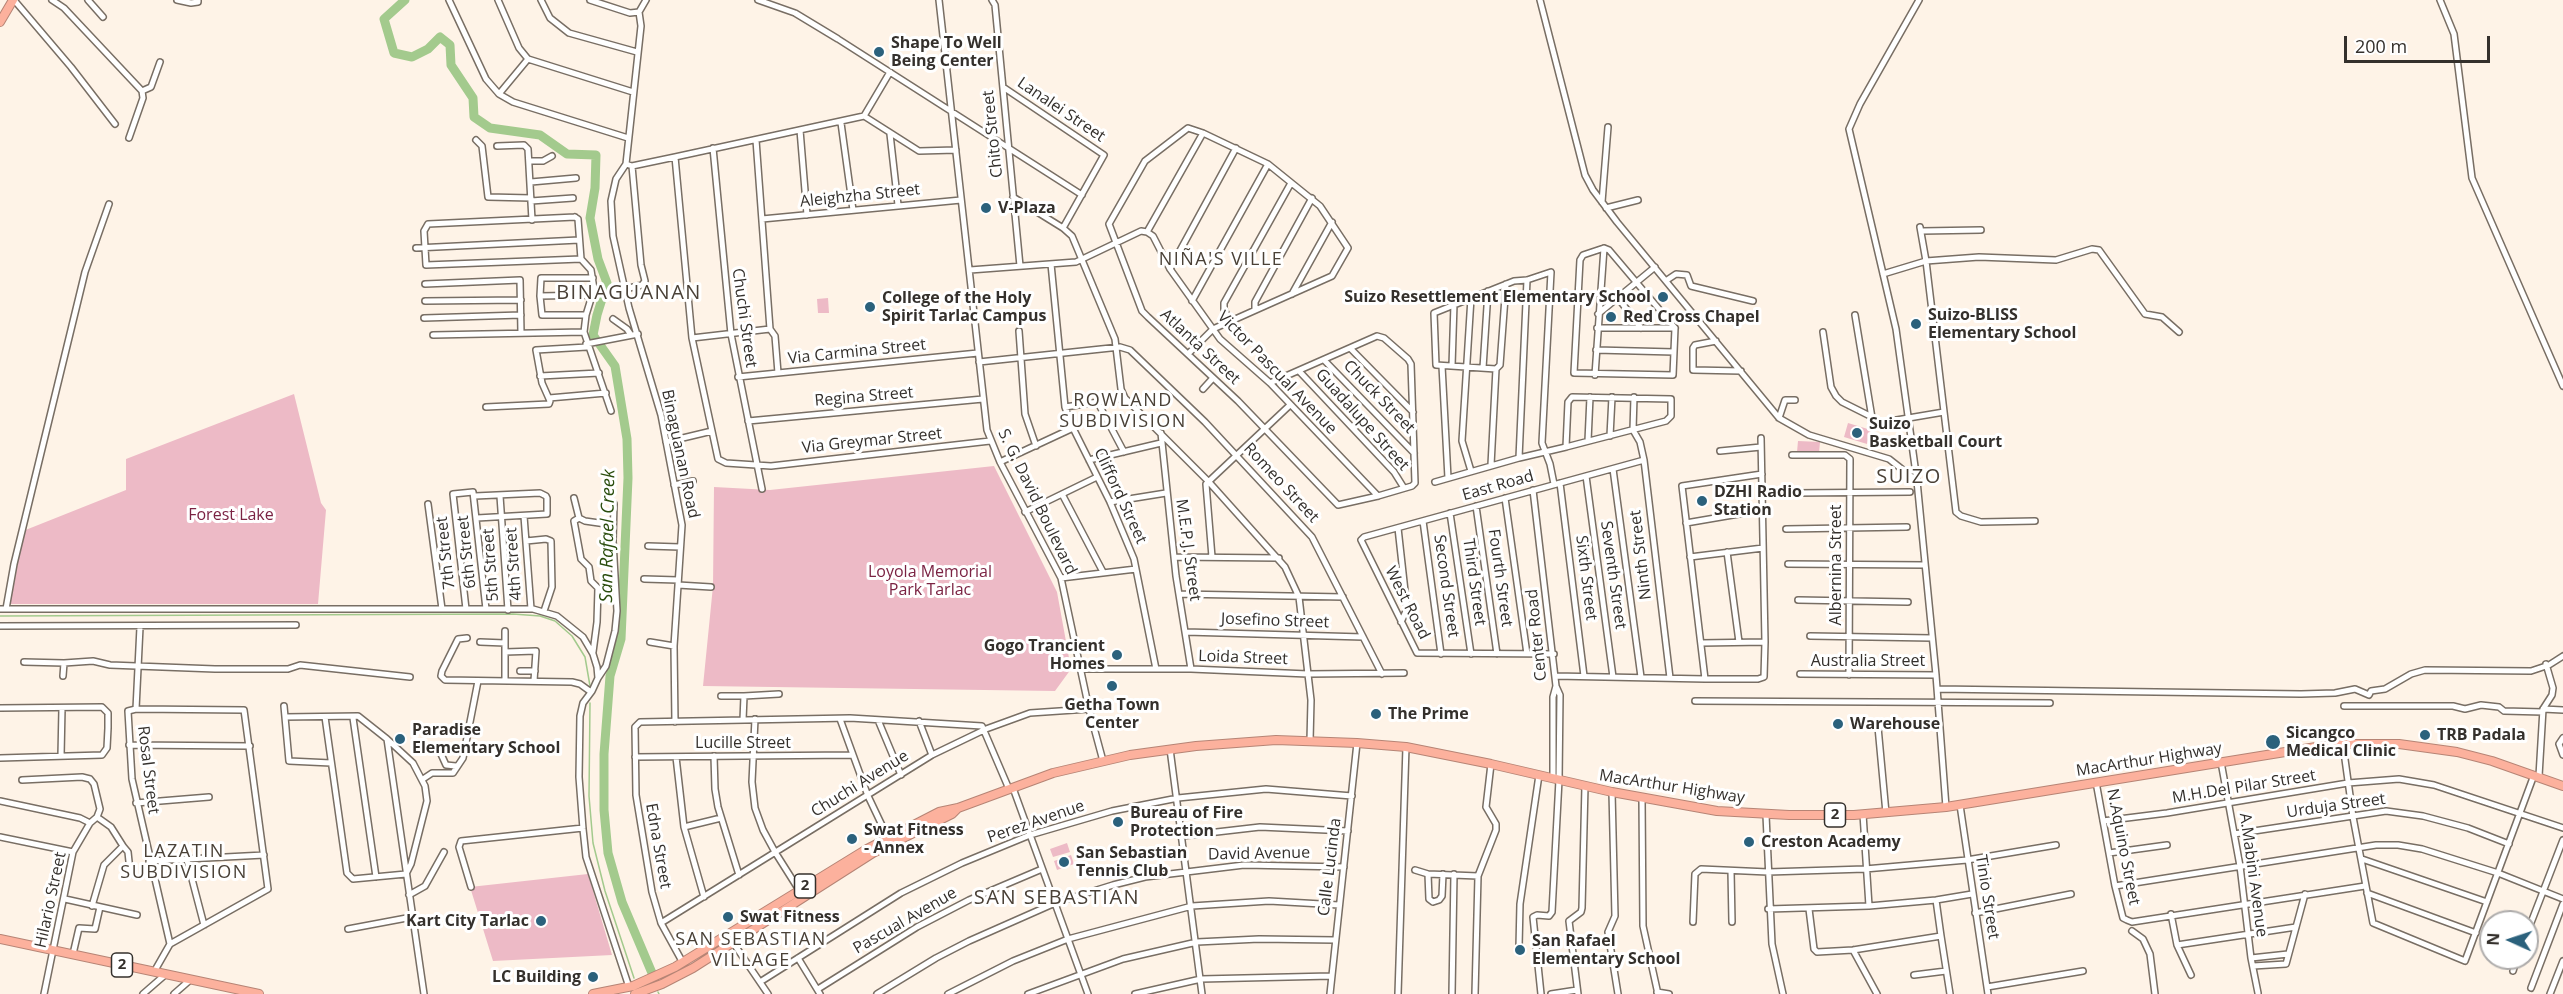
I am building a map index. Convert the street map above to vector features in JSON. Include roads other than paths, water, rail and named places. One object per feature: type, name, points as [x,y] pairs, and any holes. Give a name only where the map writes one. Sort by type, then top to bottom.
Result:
[{"type":"highway","points":[[0,22],[14,0]]},
{"type":"highway","name":"MacArthur Highway","points":[[593,994],[632,991],[666,982],[799,890],[888,838],[939,812],[1053,774],[1103,761],[1170,749],[1234,742],[1310,741],[1406,747],[1642,798],[1717,811],[1766,815],[1886,813],[1946,807],[2222,762],[2343,745],[2391,744],[2439,748],[2477,756],[2563,786]]},
{"type":"highway","name":"MacArthur Highway","points":[[632,991],[730,938],[873,853],[952,814],[958,807]]},
{"type":"highway","name":"2","points":[[0,939],[166,974],[234,992],[259,994]]},
{"type":"street","points":[[14,0],[115,123]]},
{"type":"street","points":[[52,0],[64,8],[142,91],[143,99],[129,138]]},
{"type":"street","points":[[88,0],[103,17]]},
{"type":"street","points":[[177,0],[183,3],[198,1]]},
{"type":"street","points":[[450,0],[486,79],[499,94],[513,102],[628,138]]},
{"type":"street","points":[[498,0],[519,48],[528,59],[633,92]]},
{"type":"street","points":[[541,0],[550,18],[569,33],[637,52]]},
{"type":"street","points":[[590,0],[630,13],[639,12]]},
{"type":"street","points":[[625,289],[642,285],[645,281],[629,165],[628,138],[641,26],[639,12],[646,0]]},
{"type":"street","points":[[758,0],[795,13],[1082,195],[1063,228]]},
{"type":"street","name":"S. G. David Boulevard","points":[[939,0],[983,399],[990,441],[1061,578],[1089,709],[1103,761]]},
{"type":"street","name":"Chito Street","points":[[992,0],[995,5],[1020,266]]},
{"type":"street","points":[[1540,0],[1580,160],[1585,175],[1604,205],[1779,418],[1809,435],[1889,459],[1917,481]]},
{"type":"street","points":[[1919,0],[1860,104],[1849,129],[1896,329],[1917,481],[1946,807]]},
{"type":"street","points":[[2440,0],[2454,34],[2472,178],[2563,386]]},
{"type":"street","points":[[499,94],[528,59]]},
{"type":"street","points":[[142,91],[151,87],[160,62]]},
{"type":"street","points":[[629,165],[841,123],[864,116],[890,72]]},
{"type":"street","name":"Lanalei Street","points":[[1003,87],[1104,155],[1082,195]]},
{"type":"street","points":[[864,116],[919,151],[956,150]]},
{"type":"street","points":[[841,123],[853,210]]},
{"type":"street","points":[[1604,205],[1608,127]]},
{"type":"street","name":"Atlanta Street","points":[[1203,133],[1188,128],[1145,161],[1109,224],[1142,311],[1213,378],[1338,505],[1378,496]]},
{"type":"street","points":[[800,130],[807,215]]},
{"type":"street","points":[[970,270],[1082,260],[1141,231],[1147,232],[1203,133],[1268,164],[1312,198],[1332,222],[1348,248],[1332,276],[1229,320],[1213,329],[1188,354]]},
{"type":"street","points":[[890,134],[898,205]]},
{"type":"street","points":[[476,140],[482,146],[488,197],[573,198]]},
{"type":"street","points":[[756,140],[770,329],[775,336],[778,374]]},
{"type":"street","points":[[497,146],[525,145],[528,149],[532,219]]},
{"type":"street","name":"Chuchi Street","points":[[713,148],[731,334],[762,489]]},
{"type":"street","points":[[1170,269],[1236,148]]},
{"type":"street","points":[[530,161],[543,161],[552,156]]},
{"type":"street","points":[[666,441],[712,431],[692,338],[675,157]]},
{"type":"street","points":[[1192,301],[1268,164]]},
{"type":"street","name":"Binaguanan Road","points":[[629,165],[616,180],[611,201],[613,236],[634,335],[666,441],[681,516],[674,646],[675,722]]},
{"type":"street","points":[[531,182],[576,178]]},
{"type":"street","points":[[1229,320],[1224,303],[1291,183]]},
{"type":"street","points":[[1013,197],[1072,236],[1118,348],[1121,389],[1125,398],[1279,558],[1299,597],[1311,700],[1310,741]]},
{"type":"street","points":[[1255,310],[1255,302],[1312,198]]},
{"type":"street","name":"Aleighzha Street","points":[[762,219],[961,200]]},
{"type":"street","points":[[1604,205],[1638,200]]},
{"type":"street","points":[[109,204],[86,273],[3,609],[531,609],[544,611],[567,622],[583,637],[593,654],[598,678]]},
{"type":"street","points":[[581,259],[427,266],[424,228],[428,224],[575,217],[578,219],[581,259],[591,270],[594,295],[586,315],[584,332],[611,411]]},
{"type":"street","points":[[1291,295],[1332,222]]},
{"type":"street","points":[[1981,230],[1921,229],[1958,514],[1981,522],[2035,521]]},
{"type":"street","name":"Victor Pascual Avenue","points":[[1147,232],[1153,236],[1170,269],[1192,301],[1231,350],[1269,383],[1378,496]]},
{"type":"street","points":[[416,248],[579,240]]},
{"type":"street","points":[[1595,375],[1604,248]]},
{"type":"street","points":[[1604,248],[1610,250],[1675,328],[1673,375],[1595,375],[1576,374],[1573,370],[1580,260],[1583,255],[1604,248]]},
{"type":"street","points":[[1884,274],[1926,261],[1979,258],[2056,260],[2097,249],[2145,314],[2162,317],[2179,332]]},
{"type":"street","name":"Clifford Street","points":[[1051,264],[1065,407],[1130,548],[1156,669]]},
{"type":"street","points":[[1599,314],[1655,267]]},
{"type":"street","name":"Sixth Street","points":[[1527,280],[1549,272],[1553,276],[1542,443],[1557,484],[1584,676]]},
{"type":"street","points":[[1666,280],[1676,274],[1687,275],[1691,286],[1753,300]]},
{"type":"street","points":[[586,315],[542,315],[541,278],[593,278]]},
{"type":"street","points":[[425,284],[520,280],[521,333]]},
{"type":"street","points":[[1496,369],[1442,366],[1435,362],[1434,313],[1514,280],[1527,280],[1519,458]]},
{"type":"street","points":[[1491,465],[1496,369],[1500,365],[1506,284]]},
{"type":"street","points":[[1483,368],[1488,291]]},
{"type":"street","points":[[540,296],[594,295]]},
{"type":"street","points":[[1471,298],[1462,441],[1471,471]]},
{"type":"street","points":[[1618,298],[1641,328]]},
{"type":"street","points":[[425,301],[521,300]]},
{"type":"street","points":[[1452,366],[1454,304]]},
{"type":"street","points":[[424,318],[521,315]]},
{"type":"street","points":[[1855,315],[1873,424],[1944,412]]},
{"type":"street","points":[[613,319],[634,335]]},
{"type":"street","points":[[1597,328],[1675,328]]},
{"type":"street","points":[[692,338],[770,329]]},
{"type":"street","points":[[1019,331],[1025,414],[1036,446]]},
{"type":"street","points":[[434,335],[584,332]]},
{"type":"street","points":[[1823,332],[1831,387],[1836,396],[1842,402],[1872,417]]},
{"type":"street","points":[[1936,332],[1976,332]]},
{"type":"street","points":[[486,407],[547,405],[550,403],[540,376],[537,349],[589,345],[634,335]]},
{"type":"street","points":[[1269,383],[1377,336],[1384,338],[1408,359],[1411,364],[1415,483],[1378,496]]},
{"type":"street","points":[[1716,341],[1695,345],[1693,370],[1741,371]]},
{"type":"street","points":[[979,362],[1118,348]]},
{"type":"street","name":"Romeo Street","points":[[1118,348],[1126,348],[1150,369],[1237,455],[1312,537],[1382,674]]},
{"type":"street","points":[[1351,349],[1413,412]]},
{"type":"street","points":[[1596,350],[1674,352]]},
{"type":"street","name":"Via Carmina Street","points":[[738,377],[978,353]]},
{"type":"street","name":"Chuck Street","points":[[1324,360],[1414,453]]},
{"type":"street","points":[[1442,366],[1448,478]]},
{"type":"street","name":"Guadalupe Street","points":[[1299,371],[1394,471],[1404,488]]},
{"type":"street","points":[[540,376],[599,373]]},
{"type":"street","points":[[1203,389],[1213,378]]},
{"type":"street","points":[[549,398],[606,393]]},
{"type":"street","points":[[1588,441],[1590,397]]},
{"type":"street","points":[[1610,436],[1612,397]]},
{"type":"street","points":[[1633,430],[1634,397]]},
{"type":"street","points":[[1065,407],[1125,398]]},
{"type":"street","points":[[1436,482],[1491,465],[1566,447],[1588,441],[1610,436],[1670,419],[1672,402],[1669,398],[1569,399],[1566,447]]},
{"type":"street","name":"Regina Street","points":[[748,421],[983,399]]},
{"type":"street","points":[[1779,418],[1785,400],[1795,400]]},
{"type":"street","points":[[1096,401],[1124,452]]},
{"type":"street","points":[[1212,557],[1206,492],[1208,482],[1290,405]]},
{"type":"street","points":[[999,462],[1073,428]]},
{"type":"street","name":"Ninth Street","points":[[1633,430],[1640,442],[1644,460],[1670,678]]},
{"type":"street","name":"Via Greymar Street","points":[[712,431],[718,459],[726,463],[771,466],[990,441]]},
{"type":"street","name":"M.E.P.J. Street","points":[[1161,433],[1174,556],[1191,669]]},
{"type":"street","points":[[1555,676],[1706,680],[1764,677],[1761,438]]},
{"type":"street","points":[[1089,460],[1161,443]]},
{"type":"street","points":[[1720,451],[1761,447]]},
{"type":"street","name":"Albernina Street","points":[[1792,455],[1848,456],[1850,492],[1848,675]]},
{"type":"street","name":"East Road","points":[[1361,540],[1364,537],[1644,460]]},
{"type":"street","points":[[1613,469],[1641,677]]},
{"type":"street","points":[[1706,680],[1682,486],[1762,474]]},
{"type":"street","name":"Seventh Street","points":[[1586,476],[1613,677]]},
{"type":"street","points":[[1025,512],[1097,477]]},
{"type":"street","points":[[674,485],[693,480]]},
{"type":"street","name":"Center Road","points":[[1533,490],[1556,686],[1553,697],[1556,779],[1552,912],[1549,916],[1537,915],[1533,918],[1541,994]]},
{"type":"street","name":"7th Street","points":[[466,609],[453,494],[454,492],[475,495]]},
{"type":"street","points":[[1795,493],[1910,492]]},
{"type":"street","points":[[1110,502],[1166,493]]},
{"type":"street","points":[[1062,494],[1102,572]]},
{"type":"street","points":[[475,495],[546,495],[547,514],[477,518]]},
{"type":"street","name":"6th Street","points":[[475,495],[486,609]]},
{"type":"street","name":"5th Street","points":[[500,496],[508,610]]},
{"type":"street","points":[[574,498],[579,518],[613,525]]},
{"type":"street","points":[[1505,498],[1527,654]]},
{"type":"street","points":[[428,504],[442,609]]},
{"type":"street","points":[[614,504],[615,631],[606,666],[583,703],[578,753],[586,857],[632,991]]},
{"type":"street","name":"Fourth Street","points":[[1476,506],[1497,654]]},
{"type":"street","points":[[1686,523],[1762,510]]},
{"type":"street","name":"Third Street","points":[[1450,513],[1471,654]]},
{"type":"street","name":"4th Street","points":[[524,516],[531,609]]},
{"type":"street","points":[[579,518],[575,518],[574,525],[581,559],[589,567],[592,583],[598,588],[593,654]]},
{"type":"street","name":"Second Street","points":[[1423,521],[1441,654]]},
{"type":"street","points":[[1786,529],[1907,527]]},
{"type":"street","points":[[1398,528],[1407,609],[1401,622]]},
{"type":"street","points":[[526,541],[546,538],[551,541],[552,587],[544,611]]},
{"type":"street","name":"West Road","points":[[1361,540],[1417,653],[1554,654]]},
{"type":"street","points":[[648,546],[680,547]]},
{"type":"street","points":[[1690,557],[1763,548]]},
{"type":"street","points":[[1727,552],[1739,642]]},
{"type":"street","points":[[1174,556],[1279,558]]},
{"type":"street","points":[[1788,564],[1925,565]]},
{"type":"street","points":[[1061,578],[1136,569]]},
{"type":"street","points":[[644,579],[711,587]]},
{"type":"street","points":[[1179,594],[1343,597]]},
{"type":"street","points":[[1798,600],[1908,602]]},
{"type":"street","points":[[0,626],[296,625]]},
{"type":"street","points":[[140,627],[136,709],[244,710],[268,888],[267,892],[170,944],[154,972]]},
{"type":"street","points":[[505,681],[506,631]]},
{"type":"street","name":"Josefino Street","points":[[1186,632],[1363,637]]},
{"type":"street","points":[[1810,636],[1932,638]]},
{"type":"street","points":[[467,638],[458,639],[441,676],[445,680],[572,682],[580,684],[591,692]]},
{"type":"street","points":[[480,642],[506,643]]},
{"type":"street","points":[[650,642],[674,646]]},
{"type":"street","points":[[1701,643],[1765,642]]},
{"type":"street","points":[[506,652],[536,651],[534,681]]},
{"type":"street","points":[[1937,689],[2301,694],[2355,689],[2370,694],[2385,689],[2411,674],[2425,670],[2531,671],[2546,664],[2549,665],[2563,656]]},
{"type":"street","points":[[24,662],[93,661],[110,665],[288,669],[300,665],[410,677]]},
{"type":"street","points":[[63,676],[64,663]]},
{"type":"street","points":[[2343,745],[2353,816],[2374,925],[2465,961],[2537,776],[2543,710],[2552,695],[2553,688],[2546,664]]},
{"type":"street","name":"Loida Street","points":[[1081,669],[1191,669],[1308,674],[1404,673]]},
{"type":"street","points":[[520,671],[535,671]]},
{"type":"street","name":"Australia Street","points":[[1800,674],[1936,675]]},
{"type":"street","points":[[423,779],[432,773],[453,772],[463,758],[478,681]]},
{"type":"street","points":[[721,696],[778,694]]},
{"type":"street","points":[[743,720],[744,696]]},
{"type":"street","points":[[1695,701],[2050,703]]},
{"type":"street","points":[[2344,706],[2452,706],[2465,709],[2481,705],[2499,707],[2504,711],[2563,710]]},
{"type":"street","points":[[284,706],[289,761],[331,763]]},
{"type":"street","points":[[0,708],[102,707],[108,713],[107,748],[102,755],[0,758]]},
{"type":"street","points":[[61,756],[62,708]]},
{"type":"street","name":"Rosal Street","points":[[136,709],[129,709],[129,745],[136,803],[170,944]]},
{"type":"street","name":"Chuchi Avenue","points":[[661,923],[932,755],[986,729],[1030,713],[1089,709]]},
{"type":"street","points":[[285,717],[349,716],[360,717],[405,755],[423,779],[427,801],[410,869],[406,874],[356,879],[348,876],[325,717]]},
{"type":"street","points":[[353,718],[376,877]]},
{"type":"street","points":[[755,719],[755,757],[752,782],[755,808],[774,852],[799,890]]},
{"type":"street","points":[[675,722],[840,719],[919,721],[985,727],[1030,836],[1088,994]]},
{"type":"street","points":[[840,719],[868,796],[888,838]]},
{"type":"street","points":[[878,720],[901,774]]},
{"type":"street","name":"Edna Street","points":[[675,722],[644,721],[635,727],[634,757],[639,819],[652,892],[661,923],[683,963]]},
{"type":"street","points":[[919,721],[932,755]]},
{"type":"street","points":[[1878,727],[1886,813]]},
{"type":"street","points":[[2563,738],[2559,744],[2563,755]]},
{"type":"street","points":[[387,739],[424,994]]},
{"type":"street","name":"Calle Lucinda","points":[[1330,994],[1358,743]]},
{"type":"street","points":[[129,745],[250,746]]},
{"type":"street","points":[[1398,994],[1406,747]]},
{"type":"street","points":[[1170,749],[1202,994]]},
{"type":"street","points":[[441,754],[446,765],[456,766]]},
{"type":"street","name":"Lucille Street","points":[[634,757],[852,755]]},
{"type":"street","points":[[714,756],[715,789],[721,818],[739,875]]},
{"type":"street","points":[[676,757],[684,827],[704,897]]},
{"type":"street","name":"A.Mabini Avenue","points":[[2222,762],[2240,866],[2251,958],[2259,994]]},
{"type":"street","points":[[1475,994],[1478,876],[1496,830],[1496,824],[1486,807],[1491,764]]},
{"type":"street","points":[[1519,947],[1520,904],[1539,775]]},
{"type":"street","points":[[22,780],[82,777],[90,779],[99,800],[97,817],[111,827],[128,852],[130,871]]},
{"type":"street","name":"M.H.Del Pilar Street","points":[[2103,820],[2382,779],[2417,781],[2563,828]]},
{"type":"street","name":"N.Aquino Street","points":[[2096,782],[2123,918],[2132,922],[2171,914]]},
{"type":"street","points":[[1551,994],[1578,992],[1569,921],[1581,912],[1582,908],[1585,786]]},
{"type":"street","name":"Perez Avenue","points":[[760,982],[901,893],[962,862],[1030,836],[1112,811],[1178,798],[1266,789],[1352,796]]},
{"type":"street","points":[[1612,792],[1615,916],[1608,932],[1618,994]]},
{"type":"street","points":[[136,803],[209,797]]},
{"type":"street","points":[[1642,798],[1643,926],[1657,993],[1669,994]]},
{"type":"street","points":[[0,801],[82,819],[90,823]]},
{"type":"street","name":"Tinio Street","points":[[1960,805],[1988,994]]},
{"type":"street","name":"Urduja Street","points":[[2234,834],[2386,811],[2405,813],[2468,828],[2509,844]]},
{"type":"street","points":[[1863,814],[1869,906]]},
{"type":"street","points":[[1766,815],[1768,909],[1773,957],[1783,994]]},
{"type":"street","name":"Hilario Street","points":[[44,994],[73,852],[90,823],[97,817]]},
{"type":"street","points":[[684,827],[721,818]]},
{"type":"street","points":[[1182,836],[1260,827],[1348,831]]},
{"type":"street","points":[[471,887],[459,847],[461,841],[583,828]]},
{"type":"street","points":[[0,837],[73,852]]},
{"type":"street","points":[[2536,910],[2563,840]]},
{"type":"street","points":[[1694,922],[1694,880],[1697,870],[1768,872],[1865,869],[1967,860],[2056,845]]},
{"type":"street","points":[[2109,853],[2167,845]]},
{"type":"street","points":[[2115,886],[2387,845],[2422,849],[2498,873],[2563,899]]},
{"type":"street","points":[[92,906],[104,864],[123,846]]},
{"type":"street","points":[[409,895],[425,886],[444,852]]},
{"type":"street","points":[[149,861],[264,855]]},
{"type":"street","points":[[2362,859],[2487,902]]},
{"type":"street","points":[[187,860],[204,925]]},
{"type":"street","name":"David Avenue","points":[[877,994],[936,958],[1055,903],[1144,877],[1187,870],[1260,865],[1344,867]]},
{"type":"street","name":"Pascual Avenue","points":[[819,992],[917,927],[969,900],[1042,869]]},
{"type":"street","points":[[1415,870],[1428,874],[1478,876]]},
{"type":"street","points":[[1731,872],[1732,922]]},
{"type":"street","points":[[1428,874],[1429,899],[1433,902],[1442,896],[1443,874]]},
{"type":"street","points":[[1452,994],[1454,874]]},
{"type":"street","points":[[2191,975],[2177,945],[2171,914],[2366,886]]},
{"type":"street","points":[[2367,893],[2476,933]]},
{"type":"street","points":[[1768,909],[1869,906],[1972,894]]},
{"type":"street","points":[[1975,913],[2071,894]]},
{"type":"street","points":[[2253,966],[2284,965],[2305,894]]},
{"type":"street","points":[[65,899],[137,915]]},
{"type":"street","points":[[1936,900],[1950,994]]},
{"type":"street","points":[[948,994],[958,991],[1013,961],[1068,939],[1192,906],[1269,901],[1339,905]]},
{"type":"street","points":[[2531,988],[2563,904]]},
{"type":"street","points":[[73,954],[79,928],[95,929],[100,907]]},
{"type":"street","points":[[1809,909],[1814,949],[1817,952],[1853,950],[1941,936]]},
{"type":"street","points":[[348,929],[412,917]]},
{"type":"street","points":[[2177,945],[2296,927]]},
{"type":"street","points":[[2132,931],[2143,939],[2150,954],[2154,994]]},
{"type":"street","points":[[730,938],[768,994]]},
{"type":"street","points":[[1028,994],[1123,959],[1197,942],[1259,939],[1335,940]]},
{"type":"street","points":[[1853,950],[1876,994]]},
{"type":"street","points":[[2251,958],[2288,954]]},
{"type":"street","points":[[798,958],[819,992]]},
{"type":"street","points":[[2550,994],[2563,961]]},
{"type":"street","points":[[1987,987],[2083,971]]},
{"type":"street","points":[[1914,975],[1946,972]]},
{"type":"street","points":[[143,994],[166,974]]},
{"type":"street","points":[[1135,994],[1201,979],[1331,976]]},
{"type":"street","points":[[174,994],[190,980]]},
{"type":"waterway","name":"San Rafael Creek","points":[[405,0],[384,19],[394,53],[412,57],[428,49],[440,37],[450,45],[451,65],[473,98],[474,117],[490,128],[540,135],[567,154],[596,155],[595,188],[590,218],[598,259],[607,283],[593,335],[615,366],[627,439],[628,478],[621,639],[610,676],[604,754],[604,810],[608,853],[622,902],[652,973]]},
{"type":"waterway","points":[[0,616],[513,614],[540,616],[555,621],[572,636],[585,657],[590,686]]},
{"type":"waterway","points":[[590,703],[589,796],[593,843],[605,891],[634,978]]},
{"type":"place","name":"Shape To Well Being Center","points":[[879,52]]},
{"type":"place","name":"V-Plaza","points":[[986,208]]},
{"type":"place","name":"Suizo Resettlement Elementary School","points":[[1663,297]]},
{"type":"place","name":"College of the Holy Spirit Tarlac Campus","points":[[870,307]]},
{"type":"place","name":"Red Cross Chapel","points":[[1611,317]]},
{"type":"place","name":"Suizo-BLISS Elementary School","points":[[1916,324]]},
{"type":"place","name":"Suizo Basketball Court","points":[[1857,433]]},
{"type":"place","name":"DZHI Radio Station","points":[[1702,501]]},
{"type":"place","name":"Gogo Trancient Homes","points":[[1117,655]]},
{"type":"place","name":"Getha Town Center","points":[[1112,686]]},
{"type":"place","name":"The Prime","points":[[1376,714]]},
{"type":"place","name":"Warehouse","points":[[1838,724]]},
{"type":"place","name":"TRB Padala","points":[[2425,735]]},
{"type":"place","name":"Paradise Elementary School","points":[[400,739]]},
{"type":"place","name":"Sicangco Medical Clinic","points":[[2273,742]]},
{"type":"place","name":"Bureau of Fire Protection","points":[[1118,822]]},
{"type":"place","name":"Swat Fitness - Annex","points":[[852,839]]},
{"type":"place","name":"Creston Academy","points":[[1749,842]]},
{"type":"place","name":"San Sebastian Tennis Club","points":[[1064,862]]},
{"type":"place","name":"Swat Fitness","points":[[728,917]]},
{"type":"place","name":"Kart City Tarlac","points":[[541,921]]},
{"type":"place","name":"San Rafael Elementary School","points":[[1520,950]]},
{"type":"place","name":"LC Building","points":[[593,977]]},
{"type":"district","name":"NIÑA'S VILLE","points":[[1221,260]]},
{"type":"district","name":"BINAGUANAN","points":[[629,293]]},
{"type":"district","name":"ROWLAND SUBDIVISION","points":[[1123,411]]},
{"type":"district","name":"SUIZO","points":[[1909,477]]},
{"type":"district","name":"LAZATIN SUBDIVISION","points":[[184,862]]},
{"type":"district","name":"SAN SEBASTIAN","points":[[1057,898]]},
{"type":"district","name":"SAN SEBASTIAN VILLAGE","points":[[751,950]]},
{"type":"park label","name":"Forest Lake","points":[[231,515]]},
{"type":"park label","name":"Loyola Memorial Park Tarlac","points":[[930,581]]}]
